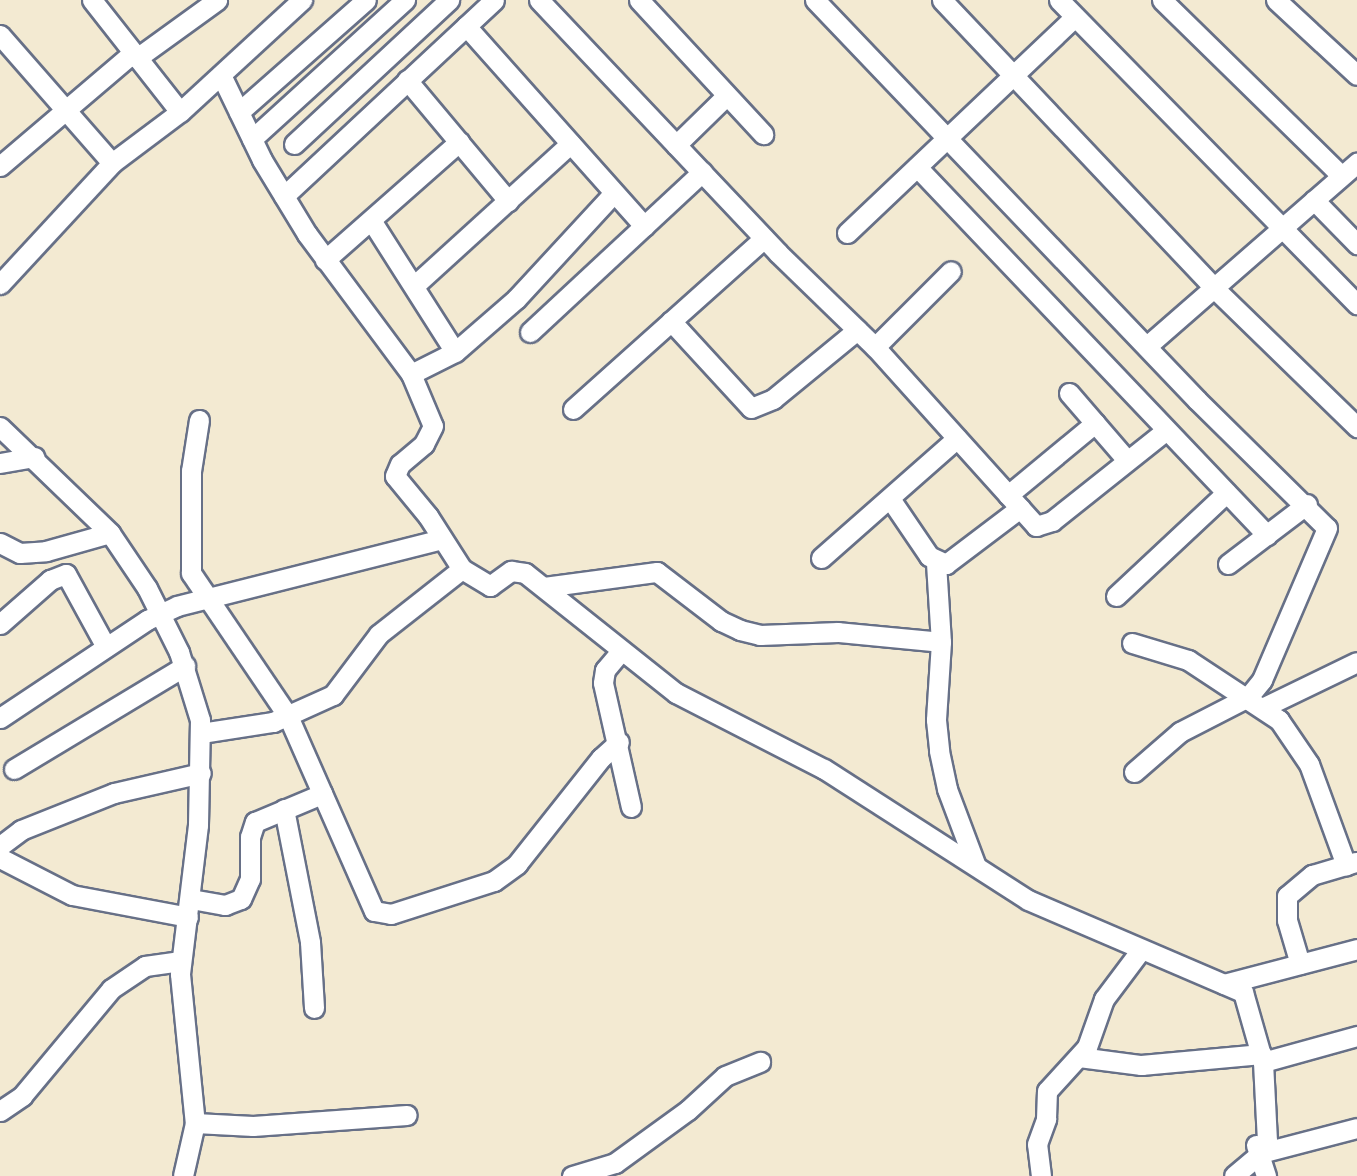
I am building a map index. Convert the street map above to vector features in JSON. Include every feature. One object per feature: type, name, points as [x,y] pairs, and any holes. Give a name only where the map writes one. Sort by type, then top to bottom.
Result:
[{"type":"street","points":[[92,0],[180,111]]},
{"type":"street","points":[[0,166],[66,109],[135,55],[217,0]]},
{"type":"street","points":[[0,284],[112,163],[180,111],[302,0]]},
{"type":"street","points":[[239,112],[366,0]]},
{"type":"street","points":[[252,139],[405,0]]},
{"type":"street","points":[[294,144],[449,0]]},
{"type":"street","points":[[284,196],[494,0]]},
{"type":"street","points":[[539,0],[764,238],[874,347],[1036,526],[1046,526],[1126,459],[1165,431]]},
{"type":"street","points":[[639,0],[763,134]]},
{"type":"street","points":[[815,0],[1147,346],[1322,519],[1326,538],[1256,702]]},
{"type":"street","points":[[942,0],[1213,286],[1357,428]]},
{"type":"street","points":[[1059,0],[1357,304]]},
{"type":"street","points":[[1161,0],[1341,175]]},
{"type":"street","points":[[1276,0],[1357,75]]},
{"type":"street","points":[[847,233],[1013,72],[1075,18]]},
{"type":"street","points":[[466,26],[644,226]]},
{"type":"street","points":[[0,35],[112,163]]},
{"type":"street","points":[[221,75],[284,196],[325,260],[411,374],[433,426],[424,444],[400,464],[395,476],[462,569],[490,586],[518,570],[544,587],[676,693],[824,769],[1028,900],[1140,951],[1243,992],[1248,1001],[1262,1058],[1267,1140],[1234,1176]]},
{"type":"street","points":[[407,80],[508,201]]},
{"type":"street","points":[[676,145],[726,97]]},
{"type":"street","points":[[325,260],[459,142]]},
{"type":"street","points":[[415,285],[569,144]]},
{"type":"street","points":[[1147,346],[1357,163]]},
{"type":"street","points":[[917,167],[1165,431],[1267,535]]},
{"type":"street","points":[[530,332],[702,172]]},
{"type":"street","points":[[411,374],[455,352],[516,299],[613,194]]},
{"type":"street","points":[[1314,201],[1357,244]]},
{"type":"street","points":[[371,220],[415,285],[455,352]]},
{"type":"street","points":[[573,409],[764,238]]},
{"type":"street","points":[[874,347],[951,271]]},
{"type":"street","points":[[671,321],[751,408],[773,399],[857,330]]},
{"type":"street","points":[[1069,393],[1126,459]]},
{"type":"street","points":[[199,420],[191,471],[191,573],[205,598],[252,658],[288,716],[367,901],[381,915],[472,891],[517,864],[601,758],[619,742]]},
{"type":"street","points":[[936,563],[956,561],[1095,423]]},
{"type":"street","points":[[0,427],[110,533],[160,613],[185,666],[201,733],[201,773],[190,908],[181,961],[195,1123],[183,1176]]},
{"type":"street","points":[[821,558],[891,500],[957,438]]},
{"type":"street","points":[[0,463],[34,457]]},
{"type":"street","points":[[1116,596],[1226,493]]},
{"type":"street","points":[[891,500],[936,563],[942,642],[936,720],[939,751],[947,789],[976,866]]},
{"type":"street","points":[[1227,564],[1307,504]]},
{"type":"street","points":[[0,543],[20,552],[46,551],[110,533]]},
{"type":"street","points":[[0,718],[160,613],[205,598],[441,538]]},
{"type":"street","points":[[201,733],[288,716],[333,695],[379,634],[462,569]]},
{"type":"street","points":[[544,587],[657,572],[721,621],[740,631],[760,635],[838,632],[942,642]]},
{"type":"street","points":[[0,624],[50,580],[66,574],[106,647]]},
{"type":"street","points":[[1132,643],[1188,660],[1256,702],[1292,736],[1310,764],[1351,864],[1312,875],[1286,896],[1287,920],[1300,964]]},
{"type":"street","points":[[621,651],[603,675],[631,807]]},
{"type":"street","points":[[1134,772],[1180,732],[1357,662]]},
{"type":"street","points":[[14,769],[185,666]]},
{"type":"street","points":[[0,846],[22,830],[114,793],[201,773]]},
{"type":"street","points":[[0,858],[72,895],[190,908],[225,905],[241,899],[250,879],[252,828],[284,809],[322,794]]},
{"type":"street","points":[[284,809],[307,920],[314,1008]]},
{"type":"street","points":[[1224,984],[1357,949]]},
{"type":"street","points":[[1041,1176],[1037,1144],[1046,1119],[1047,1091],[1079,1058],[1104,999],[1140,951]]},
{"type":"street","points":[[0,1111],[22,1096],[111,989],[145,966],[181,961]]},
{"type":"street","points":[[1079,1058],[1141,1065],[1262,1058],[1357,1037]]},
{"type":"street","points":[[572,1176],[615,1163],[688,1110],[725,1076],[760,1062]]},
{"type":"street","points":[[195,1123],[253,1126],[407,1115]]},
{"type":"street","points":[[1258,1148],[1357,1128]]},
{"type":"street","points":[[1258,1148],[1266,1176]]}]
